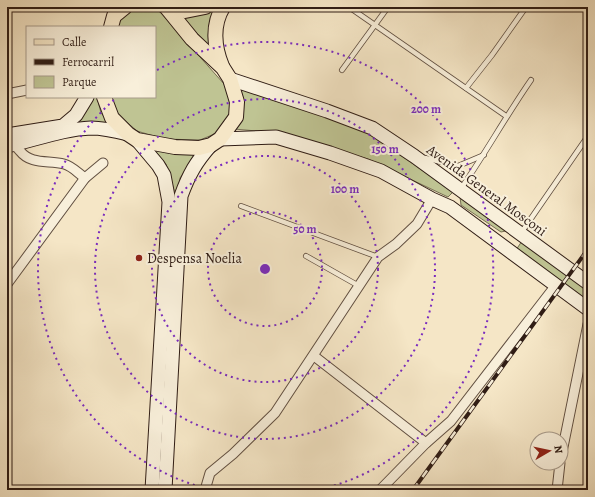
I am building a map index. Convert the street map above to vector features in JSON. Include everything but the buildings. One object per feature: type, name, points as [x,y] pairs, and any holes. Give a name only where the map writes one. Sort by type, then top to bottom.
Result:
[{"type":"main road","points":[[113,17],[125,7]]},
{"type":"main road","points":[[167,7],[185,11],[204,7]]},
{"type":"main road","points":[[167,7],[192,39],[226,74]]},
{"type":"main road","points":[[165,490],[181,196],[187,178],[199,159],[216,142],[236,117],[237,102],[217,55],[215,42],[216,25],[223,7]]},
{"type":"main road","name":"Avenida General Mosconi","points":[[226,74],[372,128],[414,156],[588,282]]},
{"type":"main road","points":[[10,140],[63,126],[76,115],[86,98]]},
{"type":"main road","points":[[104,98],[112,118],[158,165],[164,175],[170,202],[152,490]]},
{"type":"main road","points":[[10,140],[91,128],[103,129],[176,147],[199,148],[216,142],[276,138],[330,153],[381,171],[432,199],[450,207],[588,309]]},
{"type":"main road","points":[[450,207],[460,190]]},
{"type":"main road","points":[[507,250],[521,234]]},
{"type":"street","points":[[7,94],[26,90]]},
{"type":"street","points":[[10,140],[24,156],[33,161],[64,164],[74,169],[85,178]]},
{"type":"street","points":[[7,284],[85,178],[102,163]]},
{"type":"street","points":[[205,490],[210,473],[233,454],[276,413],[378,257],[396,244],[417,224],[432,199]]},
{"type":"street","points":[[380,490],[426,443],[451,421],[556,285]]},
{"type":"street","points":[[566,431],[588,324]]},
{"type":"street","points":[[314,356],[426,443]]},
{"type":"street","points":[[557,490],[559,471]]},
{"type":"lane","points":[[349,7],[506,116]]},
{"type":"lane","points":[[342,70],[388,7]]},
{"type":"lane","points":[[466,88],[492,55],[524,8]]},
{"type":"lane","points":[[460,190],[484,154],[506,116],[531,80]]},
{"type":"lane","points":[[521,234],[588,136]]},
{"type":"lane","points":[[414,156],[458,166],[484,154]]},
{"type":"lane","points":[[241,206],[378,257]]},
{"type":"lane","points":[[306,256],[359,286]]},
{"type":"green space","points":[[135,7],[152,7],[161,13],[224,84],[231,102],[231,116],[221,130],[200,140],[164,139],[137,131],[117,114],[109,98],[156,98],[156,26],[118,26],[124,15]]},
{"type":"green space","points":[[208,7],[220,7],[213,51],[180,14]]},
{"type":"green space","points":[[240,88],[365,130],[453,192],[448,197],[368,159],[268,132],[234,129]]},
{"type":"green space","points":[[89,98],[97,98],[101,113],[115,129],[94,123],[71,124]]},
{"type":"green space","points":[[154,150],[198,152],[180,178],[163,490],[157,490],[174,190],[166,164]]},
{"type":"green space","points":[[460,197],[510,230],[501,232],[461,205]]},
{"type":"green space","points":[[522,241],[588,289],[588,302],[516,250]]},
{"type":"railway","points":[[413,490],[588,249]]},
{"type":"place","name":"Despensa Noelia","points":[[139,258]]}]
